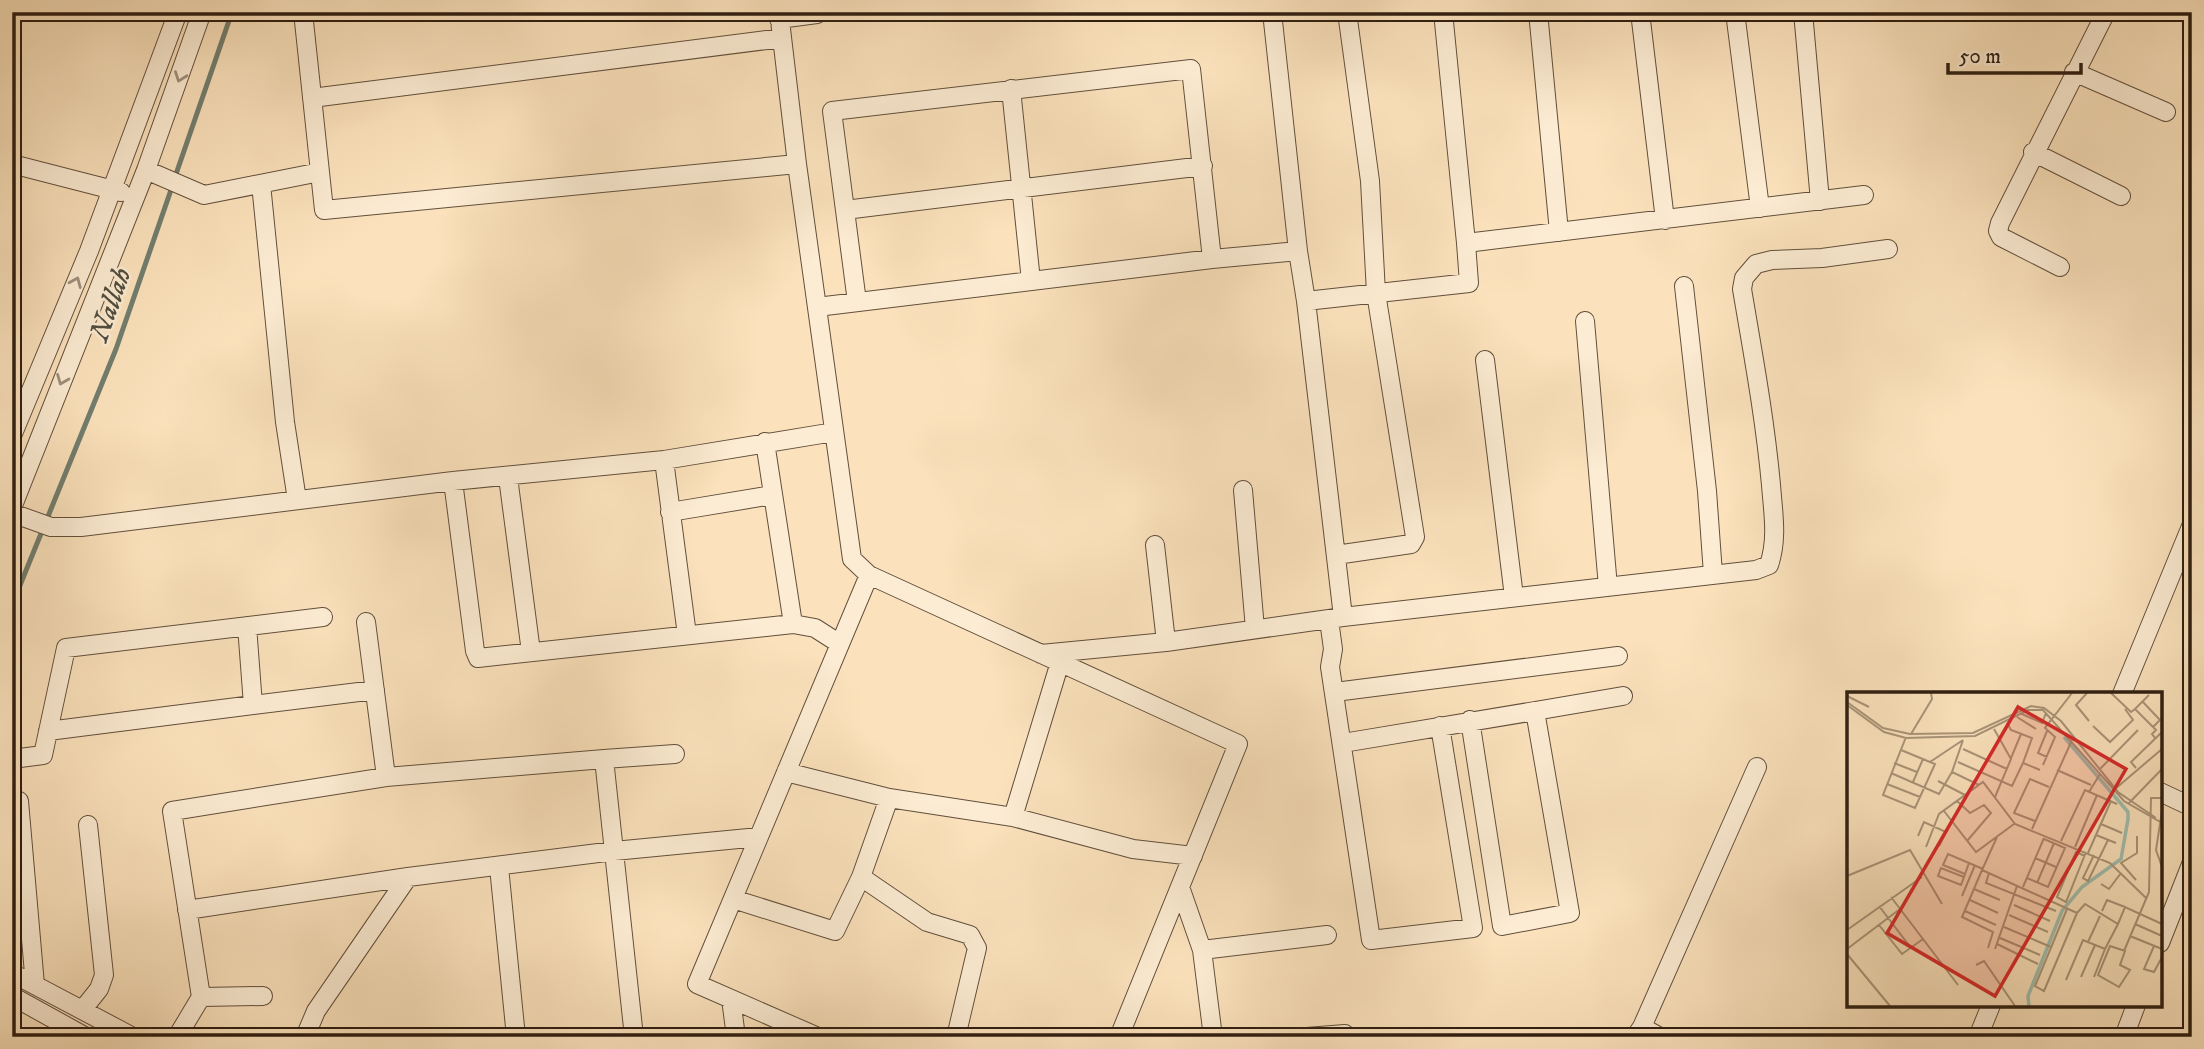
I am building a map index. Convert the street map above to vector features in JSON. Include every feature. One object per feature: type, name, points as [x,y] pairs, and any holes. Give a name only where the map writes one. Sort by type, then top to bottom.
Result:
[{"type":"street","points":[[12,436],[89,251],[177,12]]},
{"type":"street","points":[[202,12],[146,170],[15,505],[51,527],[81,527],[453,481],[663,460],[834,432]]},
{"type":"street","points":[[303,12],[324,210],[797,164]]},
{"type":"street","points":[[1272,12],[1298,251],[1336,555],[1330,619],[1333,649],[1330,667],[1371,940],[1502,926],[1570,913],[1535,711]]},
{"type":"street","points":[[1336,555],[1411,544],[1415,537],[1376,293],[1370,181],[1347,12]]},
{"type":"street","points":[[1306,301],[1469,283],[1443,12]]},
{"type":"street","points":[[1538,12],[1559,232]]},
{"type":"street","points":[[1640,12],[1665,220]]},
{"type":"street","points":[[1735,12],[1760,208]]},
{"type":"street","points":[[1804,12],[1820,201]]},
{"type":"street","points":[[2060,267],[2001,237],[1998,231],[2033,152],[2106,12]]},
{"type":"street","points":[[312,98],[780,23],[822,13]]},
{"type":"street","points":[[780,23],[852,559],[869,575],[1238,744],[1119,1037]]},
{"type":"street","points":[[857,302],[832,111],[1011,89],[1191,69],[1212,259]]},
{"type":"street","points":[[2074,72],[2166,112]]},
{"type":"street","points":[[1011,89],[1031,281]]},
{"type":"street","points":[[2033,152],[2121,196]]},
{"type":"street","points":[[12,164],[135,195]]},
{"type":"street","points":[[845,210],[1203,166]]},
{"type":"street","points":[[146,170],[204,195],[320,172]]},
{"type":"street","points":[[261,184],[285,422],[297,500]]},
{"type":"street","points":[[1466,243],[1864,195]]},
{"type":"street","points":[[1041,654],[1166,642],[1330,619],[1756,570],[1769,565],[1774,550],[1774,523],[1768,447],[1742,289],[1744,278],[1756,264],[1772,260],[1822,258],[1888,249]]},
{"type":"street","points":[[817,307],[1298,251]]},
{"type":"street","points":[[1684,286],[1707,491],[1713,575]]},
{"type":"street","points":[[1586,321],[1608,587]]},
{"type":"street","points":[[1485,360],[1514,597]]},
{"type":"street","points":[[765,442],[793,624]]},
{"type":"street","points":[[663,460],[687,635]]},
{"type":"street","points":[[508,477],[531,652]]},
{"type":"street","points":[[453,481],[475,651],[478,657],[793,624],[816,628],[840,644]]},
{"type":"street","points":[[1243,490],[1255,629]]},
{"type":"street","points":[[670,512],[773,495]]},
{"type":"street","points":[[2123,692],[2192,524]]},
{"type":"street","points":[[1155,545],[1166,642]]},
{"type":"street","points":[[818,1037],[697,984],[869,575]]},
{"type":"street","points":[[12,759],[43,755],[66,648],[323,617]]},
{"type":"street","points":[[366,622],[386,776]]},
{"type":"street","points":[[247,626],[253,705]]},
{"type":"street","points":[[1335,692],[1618,656]]},
{"type":"street","points":[[1013,817],[1060,662]]},
{"type":"street","points":[[48,731],[375,690]]},
{"type":"street","points":[[1343,743],[1623,696]]},
{"type":"street","points":[[1470,720],[1502,926]]},
{"type":"street","points":[[1440,726],[1473,928]]},
{"type":"street","points":[[177,1037],[201,997],[172,811],[386,776],[675,754]]},
{"type":"street","points":[[604,759],[634,1037]]},
{"type":"street","points":[[1660,1037],[1638,1032],[1757,767]]},
{"type":"street","points":[[786,772],[889,798],[1013,817],[1133,849],[1193,856]]},
{"type":"street","points":[[2162,793],[2192,807]]},
{"type":"street","points":[[733,899],[835,931],[861,877],[889,798]]},
{"type":"street","points":[[12,802],[19,801],[35,985]]},
{"type":"street","points":[[83,1009],[99,989],[104,975],[88,825]]},
{"type":"street","points":[[187,910],[408,877],[614,851],[759,837]]},
{"type":"street","points":[[2162,938],[2192,862]]},
{"type":"street","points":[[499,867],[516,1037]]},
{"type":"street","points":[[305,1037],[316,1012],[408,877]]},
{"type":"street","points":[[861,877],[927,922],[970,935],[977,948],[956,1037]]},
{"type":"street","points":[[1180,887],[1202,950],[1213,1037]]},
{"type":"street","points":[[1202,950],[1327,935]]},
{"type":"street","points":[[12,973],[133,1037]]},
{"type":"street","points":[[12,996],[86,1037]]},
{"type":"street","points":[[201,997],[263,996]]},
{"type":"street","points":[[731,999],[736,1037]]},
{"type":"street","points":[[1978,1037],[1990,1007]]},
{"type":"street","points":[[2124,1037],[2135,1007]]},
{"type":"street","points":[[1307,1037],[1345,1034]]},
{"type":"waterway","name":"Nallah","points":[[175,177],[232,12]]},
{"type":"waterway","name":"Nallah","points":[[12,605],[116,349],[172,187]]}]
